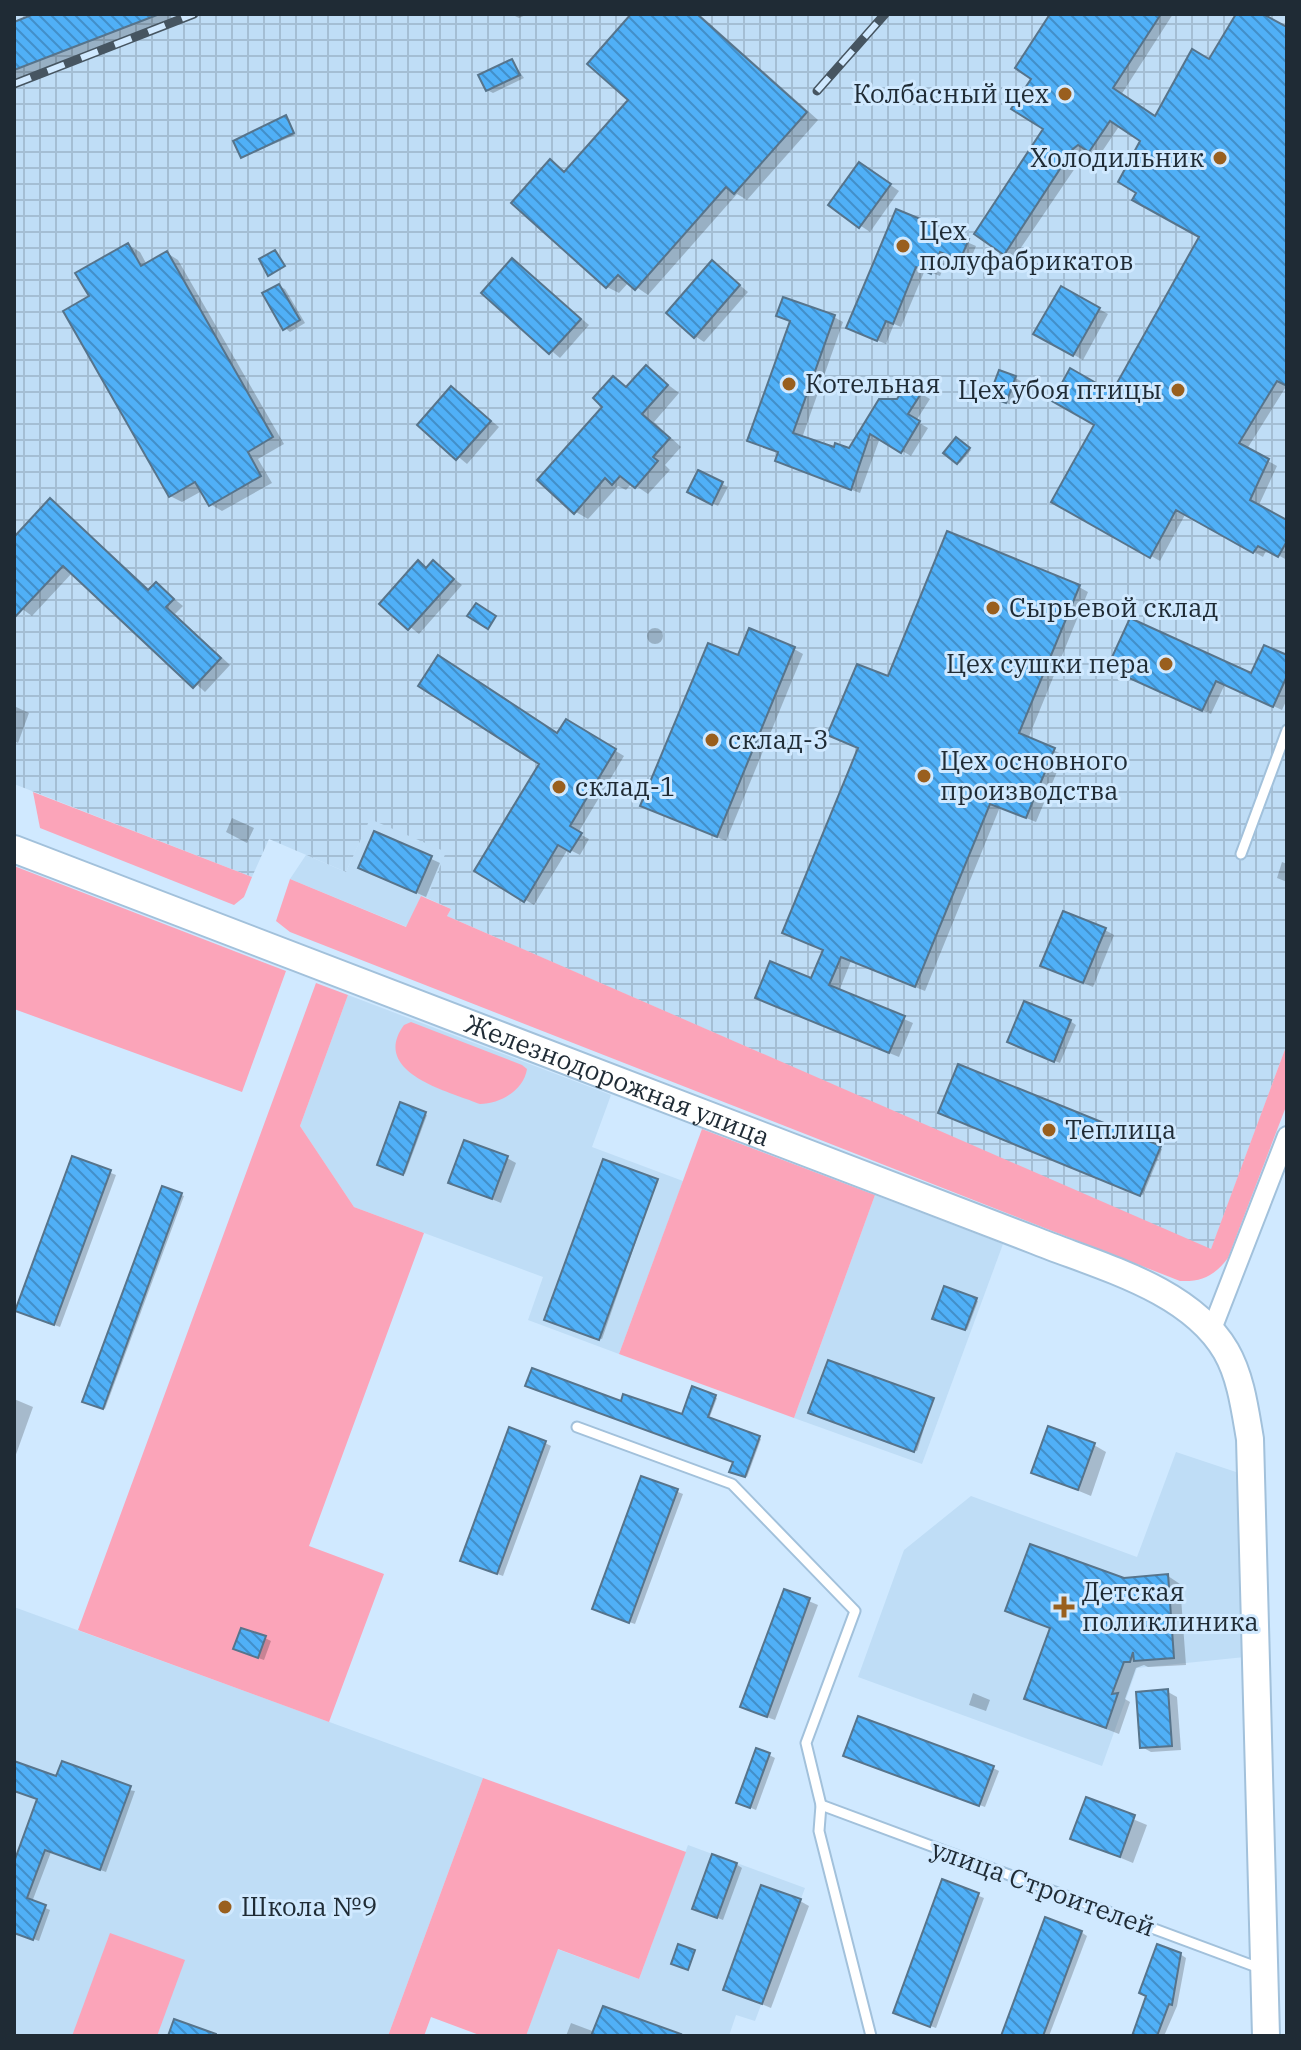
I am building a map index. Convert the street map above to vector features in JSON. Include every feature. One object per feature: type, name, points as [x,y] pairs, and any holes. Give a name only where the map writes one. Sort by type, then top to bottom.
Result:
[{"type":"main road","name":"Железнодорожная улица","points":[[14,849],[1034,1240],[1170,1297],[1196,1313],[1212,1329]]},
{"type":"main road","points":[[1212,1329],[1227,1352],[1239,1383],[1251,1448],[1266,2036]]},
{"type":"street","points":[[1212,1329],[1287,1136]]},
{"type":"lane","points":[[1241,854],[1287,730]]},
{"type":"lane","points":[[577,1427],[732,1484],[855,1611],[806,1743],[821,1805],[819,1831],[871,2036]]},
{"type":"lane","name":"улица Строителей","points":[[821,1805],[1265,1970]]},
{"type":"shaded area","points":[[14,14],[1287,14],[1287,1044],[1211,1250],[447,916],[451,909],[427,898],[446,852],[370,819],[346,872],[269,839],[252,877],[14,784]]},
{"type":"shaded area","points":[[33,792],[252,877],[244,897],[234,905],[40,828]]},
{"type":"shaded area","points":[[370,818],[447,852],[427,898],[421,896],[407,927],[290,879],[306,855],[346,872]]},
{"type":"shaded area","points":[[14,866],[286,971],[242,1092],[14,1009]]},
{"type":"shaded area","points":[[290,879],[406,927],[421,896],[451,909],[447,916],[1211,1249],[1287,1044],[1287,1104],[1228,1258],[1207,1277],[1180,1281],[290,932],[276,921]]},
{"type":"shaded area","points":[[316,983],[348,995],[300,1126],[354,1207],[424,1233],[309,1546],[384,1574],[329,1722],[78,1630]]},
{"type":"shaded area","points":[[348,995],[611,1095],[592,1147],[683,1181],[619,1354],[528,1320],[543,1277],[354,1207],[300,1126]]},
{"type":"shaded area","points":[[411,1022],[522,1065],[527,1069],[525,1077],[510,1094],[480,1104],[434,1086],[405,1068],[397,1056],[396,1042],[404,1025]]},
{"type":"shaded area","points":[[702,1129],[875,1195],[794,1418],[619,1354]]},
{"type":"shaded area","points":[[875,1195],[1003,1244],[922,1464],[794,1418]]},
{"type":"shaded area","name":"Детская поликлиника","points":[[1176,1452],[1239,1473],[1245,1657],[1137,1668],[1102,1766],[858,1677],[904,1550],[971,1496],[1137,1557]]},
{"type":"shaded area","name":"Школа №9","points":[[14,1607],[483,1778],[388,2036],[14,2036]]},
{"type":"shaded area","points":[[483,1778],[686,1852],[639,1979],[558,1949],[526,2036],[482,2036],[431,2017],[424,2036],[388,2036]]},
{"type":"shaded area","points":[[688,1845],[805,1888],[755,2021],[736,2015],[729,2036],[526,2036],[557,1949],[639,1979]]},
{"type":"shaded area","points":[[110,1933],[185,1960],[157,2036],[72,2036]]},
{"type":"building","points":[[34,14],[157,15],[14,70],[14,22]]},
{"type":"building","points":[[631,14],[697,14],[807,112],[734,194],[726,187],[635,290],[618,275],[606,288],[511,203],[550,159],[564,172],[628,100],[587,64]]},
{"type":"building","points":[[1050,14],[1161,14],[1113,88],[1155,116],[1192,49],[1209,59],[1236,14],[1263,14],[1287,27],[1287,386],[1277,381],[1239,443],[1269,459],[1250,500],[1287,520],[1287,541],[1278,557],[1258,546],[1253,553],[1176,510],[1150,558],[1051,502],[1094,425],[1052,401],[1070,368],[1112,392],[1199,237],[1132,200],[1136,193],[1118,182],[1140,141],[1110,121],[1089,152],[1078,145],[1073,149],[1004,255],[974,234],[1043,129],[1011,109],[1031,79],[1015,68]]},
{"type":"building","points":[[512,59],[520,75],[486,91],[478,75]]},
{"type":"building","points":[[286,115],[294,133],[241,158],[233,141]]},
{"type":"building","points":[[859,162],[891,184],[859,228],[828,205]]},
{"type":"building","name":"Цех полуфабрикатов","points":[[896,209],[969,239],[960,260],[940,252],[931,274],[916,267],[893,324],[886,321],[877,341],[846,328]]},
{"type":"building","points":[[128,243],[141,266],[167,251],[273,437],[248,452],[261,476],[209,506],[195,482],[169,497],[63,311],[89,296],[75,273]]},
{"type":"building","points":[[275,250],[285,266],[268,276],[259,259]]},
{"type":"building","points":[[512,258],[581,319],[549,354],[481,293]]},
{"type":"building","points":[[712,260],[740,285],[694,338],[666,313]]},
{"type":"building","points":[[279,284],[300,320],[283,330],[262,293]]},
{"type":"building","points":[[1061,286],[1100,308],[1073,356],[1033,334]]},
{"type":"building","points":[[783,297],[835,315],[793,433],[834,447],[835,443],[849,448],[879,399],[897,399],[907,383],[922,392],[908,414],[920,421],[901,453],[870,434],[851,490],[775,461],[778,452],[747,441],[790,321],[776,316]]},
{"type":"building","points":[[646,365],[668,385],[642,414],[670,438],[653,457],[658,461],[635,488],[620,476],[612,485],[605,478],[574,514],[537,480],[602,407],[593,398],[613,376],[626,387]]},
{"type":"building","points":[[999,370],[1016,376],[1006,403],[989,397]]},
{"type":"building","points":[[451,386],[491,421],[456,460],[417,425]]},
{"type":"building","points":[[956,437],[970,448],[957,464],[943,453]]},
{"type":"building","points":[[698,470],[723,482],[712,505],[687,492]]},
{"type":"building","points":[[50,498],[148,590],[156,582],[174,599],[166,607],[221,658],[193,688],[63,566],[14,618],[14,537]]},
{"type":"building","points":[[947,531],[1080,585],[1019,733],[1055,748],[1026,818],[990,804],[915,987],[841,957],[829,985],[905,1016],[889,1053],[755,998],[770,961],[811,978],[823,950],[782,933],[858,748],[827,735],[857,664],[888,676]]},
{"type":"building","points":[[418,560],[426,568],[433,560],[454,579],[408,630],[379,604]]},
{"type":"building","points":[[476,603],[496,616],[488,629],[467,616]]},
{"type":"building","name":"Цех сушки пера","points":[[1130,618],[1251,673],[1264,645],[1287,655],[1287,676],[1273,707],[1216,681],[1202,711],[1107,668]]},
{"type":"building","name":"склад-3","points":[[749,628],[795,647],[717,837],[640,806],[708,643],[738,655]]},
{"type":"building","name":"склад-1","points":[[438,655],[557,733],[566,719],[616,749],[570,826],[582,833],[570,852],[558,845],[524,902],[474,871],[539,764],[418,686]]},
{"type":"building","points":[[374,831],[432,856],[416,893],[358,868]]},
{"type":"building","points":[[1063,911],[1106,928],[1083,983],[1040,966]]},
{"type":"building","points":[[1024,1001],[1071,1020],[1054,1062],[1007,1042]]},
{"type":"building","name":"Теплица","points":[[958,1064],[1161,1146],[1140,1196],[938,1113]]},
{"type":"building","points":[[400,1102],[426,1112],[403,1175],[377,1165]]},
{"type":"building","points":[[464,1140],[508,1156],[492,1199],[448,1183]]},
{"type":"building","points":[[72,1156],[111,1170],[54,1325],[15,1311]]},
{"type":"building","points":[[603,1159],[658,1179],[599,1340],[544,1320]]},
{"type":"building","points":[[162,1186],[182,1193],[103,1409],[82,1402]]},
{"type":"building","points":[[944,1286],[977,1298],[965,1330],[932,1319]]},
{"type":"building","points":[[828,1360],[934,1398],[914,1452],[808,1413]]},
{"type":"building","points":[[532,1368],[621,1401],[623,1394],[682,1414],[692,1386],[716,1395],[708,1417],[760,1436],[745,1477],[729,1472],[733,1462],[525,1386]]},
{"type":"building","points":[[1048,1426],[1095,1443],[1078,1490],[1031,1473]]},
{"type":"building","points":[[509,1427],[546,1441],[497,1574],[460,1561]]},
{"type":"building","points":[[641,1476],[678,1489],[629,1623],[592,1609]]},
{"type":"building","points":[[1030,1544],[1124,1578],[1168,1574],[1174,1658],[1134,1661],[1133,1652],[1130,1662],[1124,1662],[1112,1694],[1118,1693],[1106,1728],[1024,1699],[1050,1628],[1005,1611]]},
{"type":"building","points":[[784,1589],[810,1598],[767,1717],[740,1707]]},
{"type":"building","points":[[241,1628],[266,1636],[258,1658],[233,1649]]},
{"type":"building","points":[[1168,1689],[1172,1746],[1140,1748],[1136,1692]]},
{"type":"building","points":[[858,1716],[994,1766],[979,1806],[843,1756]]},
{"type":"building","points":[[756,1748],[770,1753],[750,1808],[736,1803]]},
{"type":"building","points":[[14,1761],[56,1776],[62,1761],[131,1786],[100,1870],[45,1850],[27,1898],[46,1905],[33,1940],[14,1933],[14,1862],[37,1799],[14,1791]]},
{"type":"building","points":[[1086,1797],[1135,1815],[1120,1857],[1070,1839]]},
{"type":"building","points":[[712,1854],[737,1863],[717,1918],[692,1909]]},
{"type":"building","points":[[942,1879],[979,1893],[930,2027],[893,2013]]},
{"type":"building","points":[[761,1885],[801,1899],[762,2004],[723,1990]]},
{"type":"building","points":[[1045,1917],[1082,1931],[1043,2036],[1001,2036]]},
{"type":"building","points":[[678,1944],[695,1950],[688,1970],[671,1964]]},
{"type":"building","points":[[1157,1944],[1181,1953],[1172,2005],[1169,2004],[1157,2036],[1132,2036],[1146,1996],[1139,1993]]},
{"type":"building","points":[[603,2006],[681,2034],[591,2036]]},
{"type":"building","points":[[174,2019],[216,2034],[216,2036],[168,2036]]},
{"type":"railway","points":[[14,84],[194,14]]},
{"type":"railway","points":[[817,91],[885,14]]},
{"type":"place","name":"Колбасный цех","points":[[1065,94]]},
{"type":"place","name":"Холодильник","points":[[1220,158]]},
{"type":"place","name":"Цех полуфабрикатов","points":[[903,246]]},
{"type":"place","name":"Котельная","points":[[789,384]]},
{"type":"place","name":"Цех убоя птицы","points":[[1178,390]]},
{"type":"place","name":"Сырьевой склад","points":[[993,608]]},
{"type":"place","name":"Цех сушки пера","points":[[1166,664]]},
{"type":"place","name":"склад-3","points":[[712,740]]},
{"type":"place","name":"Цех основного производства","points":[[924,776]]},
{"type":"place","name":"склад-1","points":[[559,787]]},
{"type":"place","name":"Теплица","points":[[1049,1130]]},
{"type":"place","name":"Детская поликлиника","points":[[1064,1607]]},
{"type":"place","name":"Школа №9","points":[[225,1907]]}]
